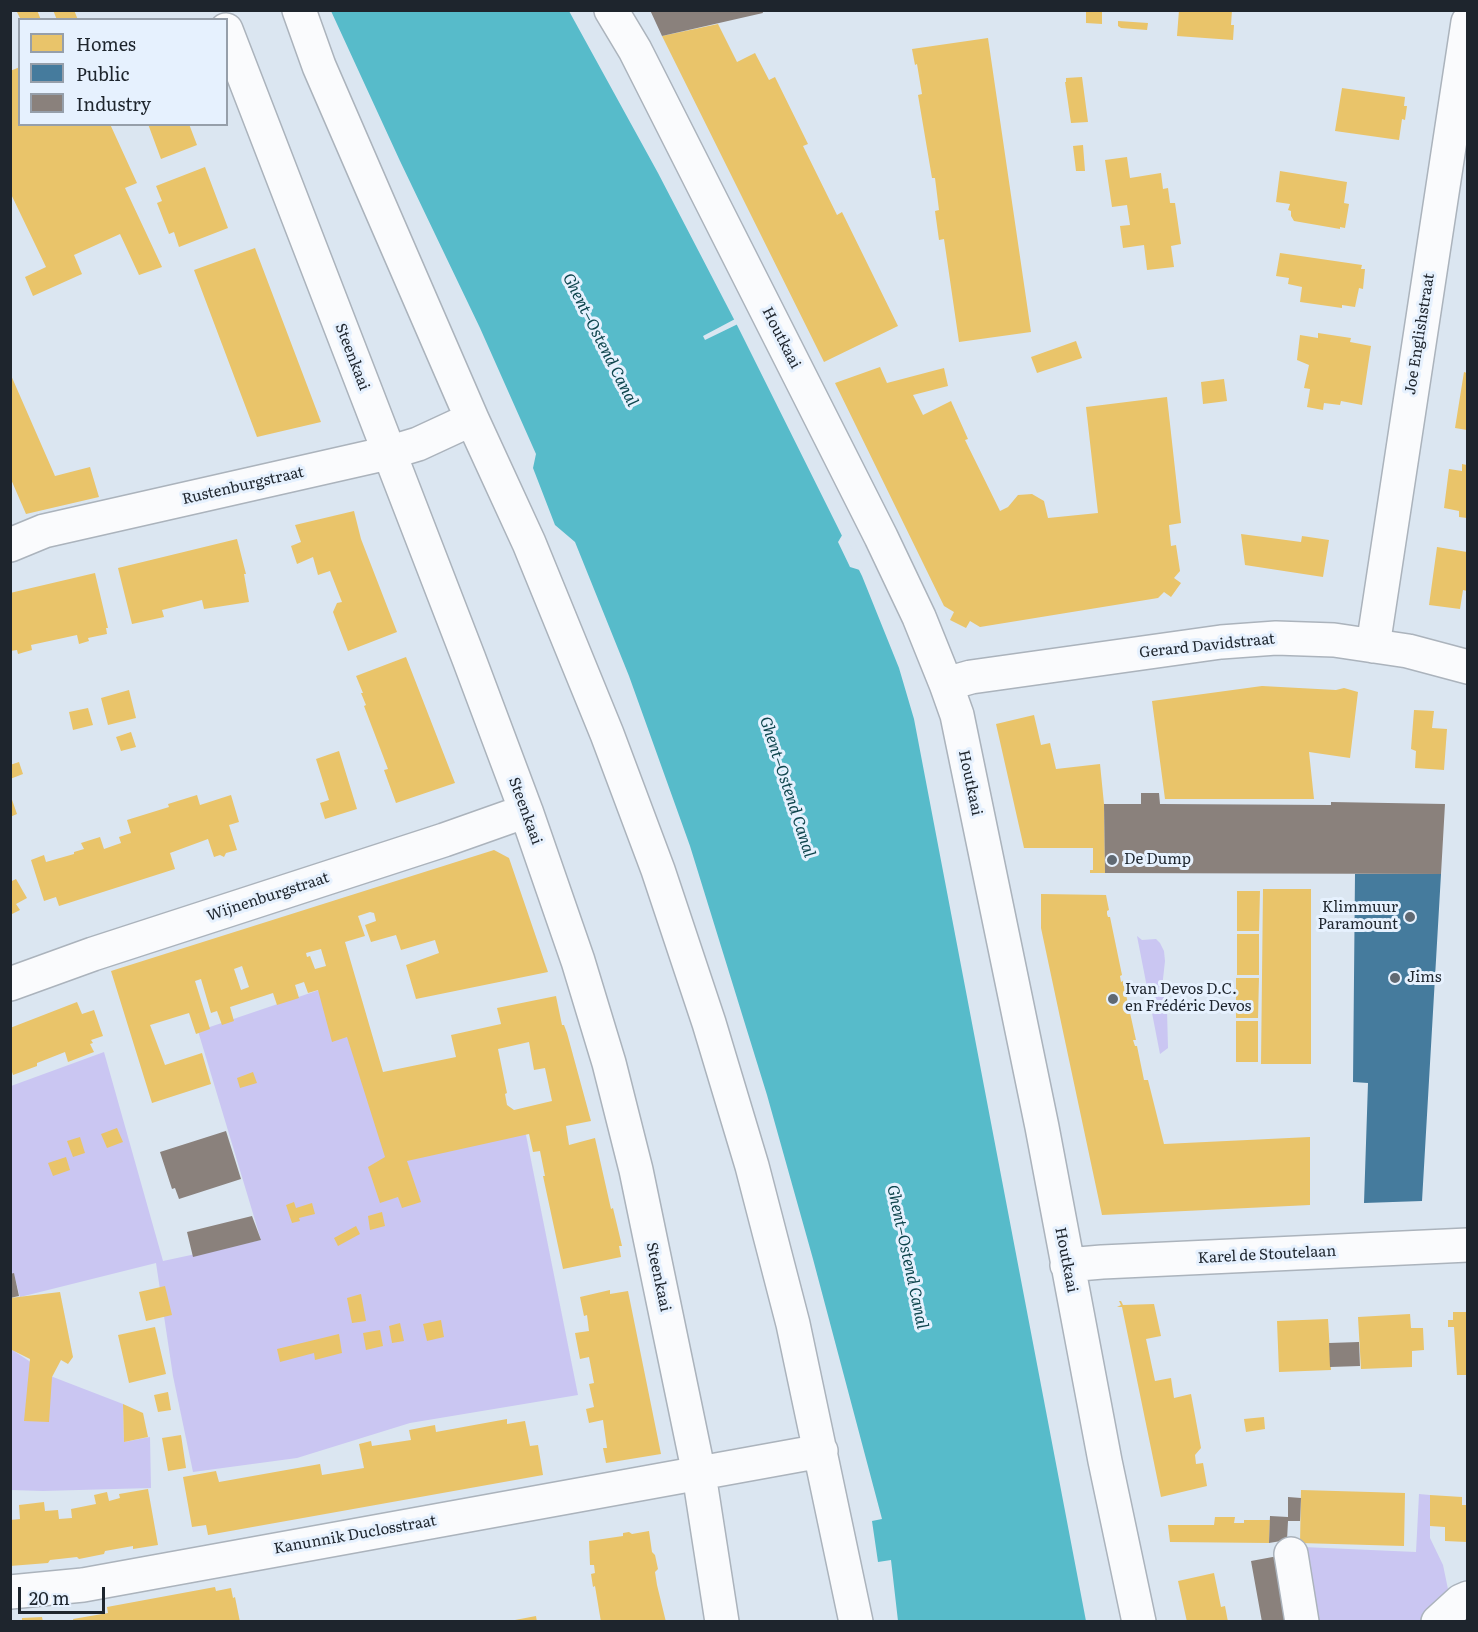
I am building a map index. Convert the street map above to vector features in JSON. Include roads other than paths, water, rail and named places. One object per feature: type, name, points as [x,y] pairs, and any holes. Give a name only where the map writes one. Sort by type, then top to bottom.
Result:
[{"type":"street","points":[[281,10],[319,66]]},
{"type":"street","points":[[299,10],[319,66],[472,419],[529,543],[590,691],[658,870],[709,1023],[752,1166],[793,1324],[856,1622]]},
{"type":"street","name":"Houtkaai","points":[[611,10],[645,70],[881,537],[919,617],[957,715],[1042,1127],[1067,1266],[1139,1622]]},
{"type":"street","name":"Joe Englishstraat","points":[[1373,646],[1467,22]]},
{"type":"street","name":"Steenkaai","points":[[228,35],[525,811],[578,961],[609,1063],[638,1181],[699,1474],[722,1622]]},
{"type":"street","name":"Rustenburgstraat","points":[[10,545],[44,531],[388,453],[418,444],[472,419]]},
{"type":"street","name":"Gerard Davidstraat","points":[[946,684],[971,677],[1221,642],[1287,638],[1334,640],[1408,651],[1467,667]]},
{"type":"street","name":"Wijnenburgstraat","points":[[10,984],[93,954],[444,840],[525,811]]},
{"type":"street","name":"Karel de Stoutelaan","points":[[1067,1266],[1102,1262],[1467,1245]]},
{"type":"street","name":"Kanunnik Duclosstraat","points":[[10,1592],[83,1585],[821,1451]]},
{"type":"street","points":[[1291,1554],[1302,1622]]},
{"type":"street","points":[[1438,1622],[1467,1598]]},
{"type":"water","name":"Ghent–Ostend Canal","points":[[331,11],[569,11],[658,173],[738,327],[862,576],[899,668],[914,719],[1086,1621],[898,1621],[891,1560],[878,1562],[872,1521],[882,1519],[813,1259],[767,1095],[690,846],[629,676],[575,542],[555,525],[533,468],[536,454],[480,328]]},
{"type":"place","name":"De Dump","points":[[1112,860]]},
{"type":"place","name":"Klimmuur Paramount","points":[[1410,917]]},
{"type":"place","name":"Jims","points":[[1395,978]]},
{"type":"place","name":"Ivan Devos D.C. en Frédéric Devos","points":[[1113,999]]}]
